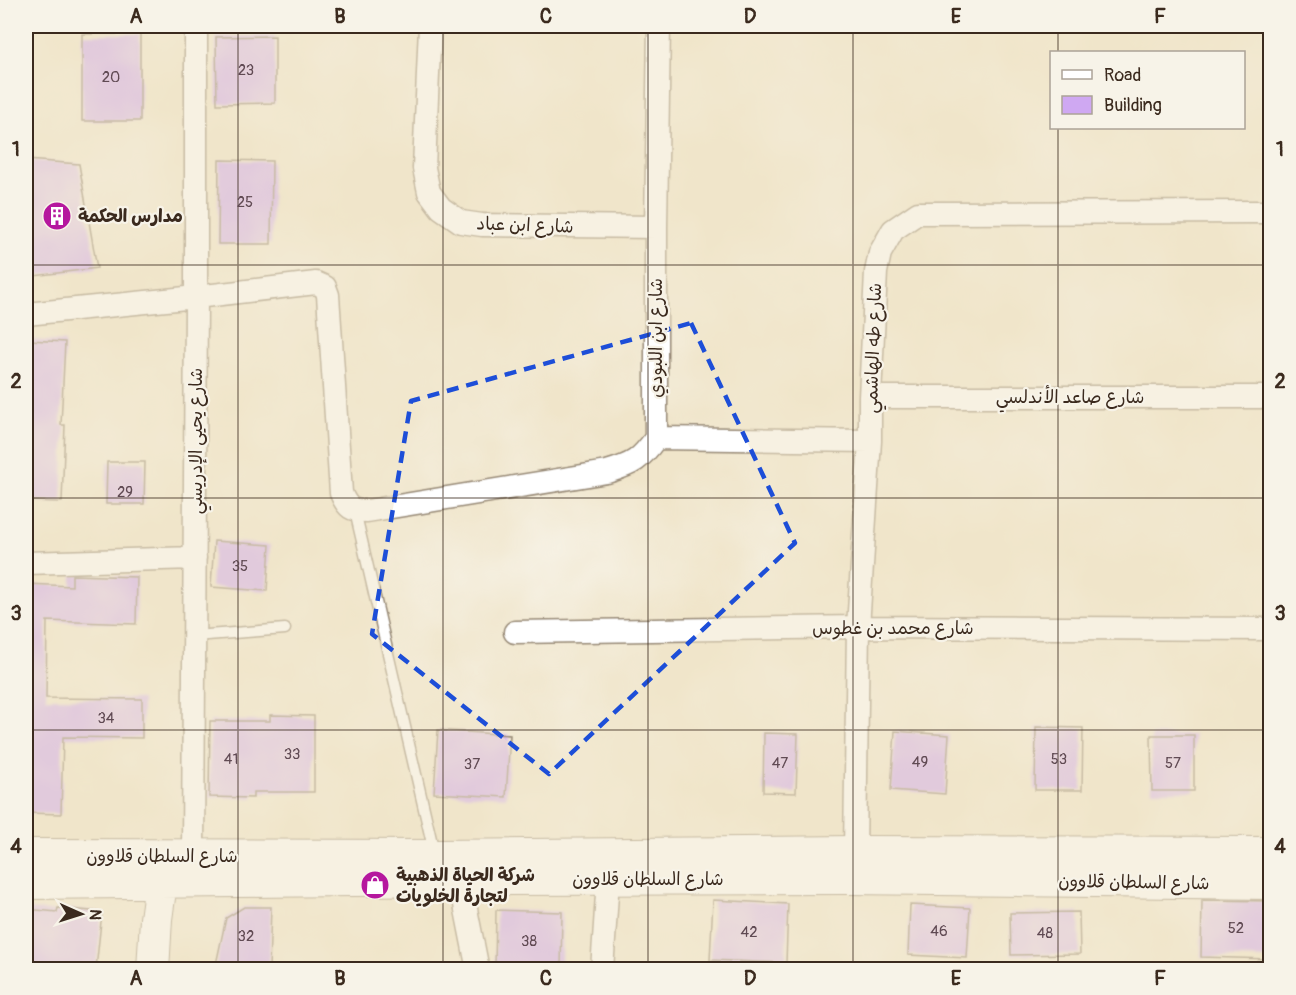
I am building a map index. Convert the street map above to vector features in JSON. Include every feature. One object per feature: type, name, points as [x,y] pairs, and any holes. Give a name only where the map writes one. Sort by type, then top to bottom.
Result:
[{"type":"street","name":"شارع يحيى الإدريسي","points":[[193,856],[196,26]]},
{"type":"street","name":"شارع ابن عباد","points":[[430,26],[424,168],[429,192],[441,208],[460,222],[482,225],[656,227]]},
{"type":"street","name":"شارع ابن اللبودي","points":[[656,438],[659,26]]},
{"type":"street","name":"شارع طه الهاشمي","points":[[855,852],[858,627],[870,441],[876,272],[880,253],[893,230],[918,213],[1270,212]]},
{"type":"street","points":[[26,314],[316,283],[325,287],[328,295],[340,493],[345,503],[355,511],[367,511],[607,472],[638,460],[656,438],[870,441]]},
{"type":"street","name":"شارع صاعد الأندلسي","points":[[870,397],[1270,397]]},
{"type":"street","points":[[26,563],[195,558]]},
{"type":"street","name":"شارع محمد بن غطوس","points":[[515,632],[858,627],[1270,629]]},
{"type":"street","name":"شارع السلطان قلاوون","points":[[26,855],[1270,853]]},
{"type":"street","name":"شارع السلطان قلاوون","points":[[26,883],[848,878],[1270,883]]},
{"type":"street","points":[[460,879],[478,969]]},
{"type":"street","points":[[603,969],[608,879]]},
{"type":"street","points":[[153,969],[161,883]]},
{"type":"lane","points":[[137,26],[196,26]]},
{"type":"lane","points":[[355,511],[435,856]]},
{"type":"lane","points":[[194,636],[285,629]]},
{"type":"highlighted area","points":[[691,323],[795,543],[549,774],[372,634],[411,401]]},
{"type":"building","points":[[82,34],[140,34],[140,121],[82,121]]},
{"type":"building","points":[[275,36],[275,103],[217,104],[216,37]]},
{"type":"building","name":"مدارس الحكمة","points":[[26,160],[79,164],[97,268],[26,277]]},
{"type":"building","points":[[219,160],[272,161],[271,244],[218,244]]},
{"type":"building","points":[[29,340],[65,342],[61,425],[65,425],[62,502],[27,501],[31,402],[26,402]]},
{"type":"building","points":[[107,462],[145,462],[144,504],[106,504]]},
{"type":"building","points":[[214,541],[270,545],[267,591],[211,587]]},
{"type":"building","points":[[72,575],[137,577],[136,624],[47,621],[46,698],[142,699],[142,738],[63,737],[61,814],[26,813],[26,584],[72,586]]},
{"type":"building","points":[[270,715],[314,716],[314,792],[253,792],[253,798],[209,797],[210,721],[270,721]]},
{"type":"building","points":[[1036,727],[1083,728],[1082,790],[1035,790]]},
{"type":"building","points":[[438,730],[510,735],[506,797],[434,793]]},
{"type":"building","points":[[895,731],[949,735],[945,794],[891,790]]},
{"type":"building","points":[[764,733],[798,734],[796,793],[763,792]]},
{"type":"building","points":[[1151,735],[1194,735],[1194,791],[1152,791]]},
{"type":"building","points":[[713,900],[788,904],[786,963],[710,960]]},
{"type":"building","points":[[1202,900],[1270,901],[1270,959],[1201,957]]},
{"type":"building","points":[[910,905],[970,908],[967,958],[908,955]]},
{"type":"building","points":[[244,907],[271,907],[269,969],[215,969],[226,918]]},
{"type":"building","points":[[58,908],[102,912],[96,969],[26,969],[26,909],[57,912]]},
{"type":"building","points":[[496,910],[562,912],[561,969],[495,969]]},
{"type":"building","points":[[1079,912],[1080,954],[1011,955],[1010,913]]},
{"type":"place","name":"مدارس الحكمة","points":[[57,216]]},
{"type":"place","name":"شركة الحياة الذهبية لتجارة الخلويات","points":[[375,885]]}]
